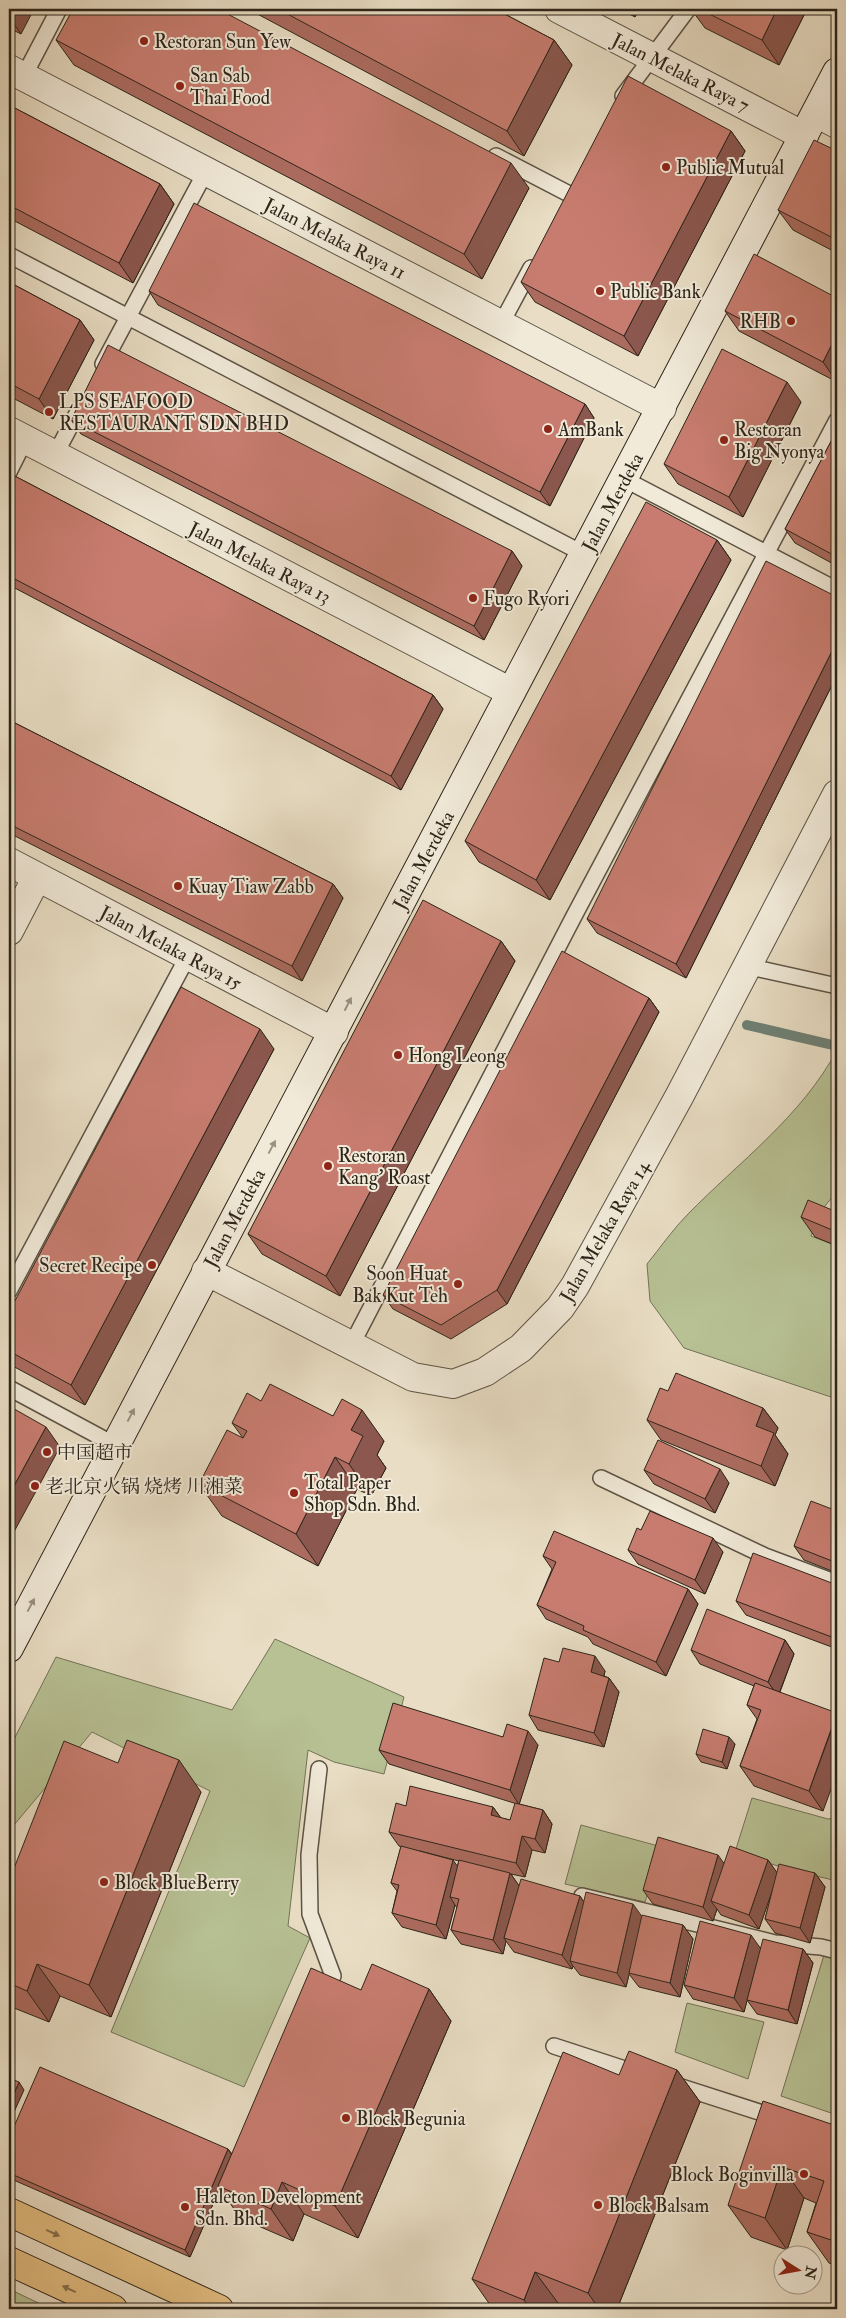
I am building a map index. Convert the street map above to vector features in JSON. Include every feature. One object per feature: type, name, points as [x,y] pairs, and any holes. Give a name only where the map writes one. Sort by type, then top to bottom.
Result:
[{"type":"main road","points":[[9,2212],[219,2309]]},
{"type":"main road","points":[[9,2261],[113,2309]]},
{"type":"street","name":"Jalan Melaka Raya 7","points":[[559,9],[652,57],[819,124]]},
{"type":"street","name":"Jalan Melaka Raya 11","points":[[16,72],[662,408]]},
{"type":"street","name":"Jalan Merdeka","points":[[9,1648],[584,554],[662,408],[819,124],[837,72]]},
{"type":"street","name":"Jalan Melaka Raya 13","points":[[17,436],[511,692]]},
{"type":"street","name":"Jalan Melaka Raya 14","points":[[206,1271],[413,1377],[453,1384],[486,1372],[521,1348],[560,1308],[575,1286],[680,1095],[746,966],[830,824],[837,794]]},
{"type":"street","name":"Jalan Melaka Raya 15","points":[[9,862],[334,1032]]},
{"type":"street","points":[[9,931],[37,877]]},
{"type":"lane","points":[[16,72],[59,9]]},
{"type":"lane","points":[[618,105],[627,89],[688,9]]},
{"type":"lane","points":[[484,150],[571,195]]},
{"type":"lane","points":[[96,378],[206,171]]},
{"type":"lane","points":[[561,212],[579,179]]},
{"type":"lane","points":[[9,255],[584,554]]},
{"type":"lane","points":[[501,324],[538,255]]},
{"type":"lane","points":[[55,455],[87,395]]},
{"type":"lane","points":[[351,1346],[573,918],[837,420]]},
{"type":"lane","points":[[9,472],[17,436]]},
{"type":"lane","points":[[624,479],[837,590]]},
{"type":"lane","points":[[9,1291],[188,956]]},
{"type":"lane","points":[[746,966],[837,986]]},
{"type":"lane","points":[[9,1388],[115,1445]]},
{"type":"lane","points":[[601,1478],[765,1556],[837,1583]]},
{"type":"lane","points":[[319,1770],[309,1855],[310,1914],[334,1976]]},
{"type":"lane","points":[[582,1896],[775,1943],[822,1947],[837,1951]]},
{"type":"lane","points":[[554,2046],[790,2122]]},
{"type":"green space","points":[[837,1050],[837,1191],[821,1211],[811,1236],[837,1246],[837,1399],[684,1348],[650,1301],[647,1264],[688,1214],[788,1117],[823,1074]]},
{"type":"green space","points":[[275,1639],[404,1697],[384,1774],[334,1762],[308,1750],[288,1926],[310,1938],[244,2087],[111,2032],[210,1791],[92,1732],[9,1831],[9,1749],[56,1657],[232,1710]]},
{"type":"green space","points":[[752,1798],[828,1819],[837,1818],[837,1881],[787,1869],[735,1852]]},
{"type":"green space","points":[[581,1825],[662,1847],[645,1902],[565,1884]]},
{"type":"green space","points":[[824,1955],[837,1959],[837,2115],[781,2096]]},
{"type":"green space","points":[[687,2003],[764,2022],[748,2079],[675,2052]]},
{"type":"green space","points":[[9,2289],[51,2309],[9,2309]]},
{"type":"building","points":[[73,9],[218,9],[511,163],[464,254],[56,40]]},
{"type":"building","points":[[278,9],[495,9],[554,40],[507,131]]},
{"type":"building","points":[[699,9],[777,9],[762,40]]},
{"type":"building","points":[[628,76],[731,131],[624,336],[521,282]]},
{"type":"building","points":[[9,105],[160,184],[119,263],[9,205]]},
{"type":"building","points":[[814,140],[837,151],[837,240],[778,210]]},
{"type":"building","points":[[194,203],[585,404],[540,492],[149,291]]},
{"type":"building","name":"RHB","points":[[754,254],[837,298],[837,334],[823,362],[725,311]]},
{"type":"building","points":[[9,282],[80,320],[39,399],[9,383]]},
{"type":"building","points":[[108,345],[512,551],[474,626],[71,420]]},
{"type":"building","points":[[722,349],[787,382],[729,497],[664,464]]},
{"type":"building","points":[[837,430],[837,557],[785,529]]},
{"type":"building","points":[[9,473],[433,695],[391,776],[9,576]]},
{"type":"building","points":[[646,502],[717,540],[536,880],[465,841]]},
{"type":"building","points":[[766,561],[837,597],[837,641],[676,964],[587,919]]},
{"type":"building","points":[[9,720],[333,884],[292,966],[9,824]]},
{"type":"building","points":[[423,900],[501,941],[326,1276],[248,1234]]},
{"type":"building","points":[[562,951],[649,998],[497,1290],[441,1325],[383,1295]]},
{"type":"building","points":[[181,987],[260,1029],[71,1385],[9,1351],[9,1312]]},
{"type":"building","points":[[808,1200],[837,1212],[837,1232],[801,1217]]},
{"type":"building","points":[[676,1373],[763,1408],[756,1426],[774,1433],[761,1466],[647,1420],[660,1388],[668,1391]]},
{"type":"building","points":[[270,1384],[333,1416],[342,1399],[362,1410],[351,1430],[363,1436],[349,1464],[335,1457],[296,1534],[199,1484],[227,1430],[243,1438],[247,1431],[232,1423],[247,1393],[261,1401]]},
{"type":"building","points":[[9,1406],[46,1427],[9,1495]]},
{"type":"building","points":[[658,1440],[720,1469],[705,1499],[644,1470]]},
{"type":"building","points":[[811,1501],[837,1511],[837,1563],[794,1546]]},
{"type":"building","points":[[650,1511],[713,1538],[695,1580],[628,1550],[637,1528],[641,1530]]},
{"type":"building","points":[[554,1531],[688,1589],[656,1662],[583,1630],[584,1626],[537,1605],[556,1562],[543,1556]]},
{"type":"building","points":[[753,1553],[837,1585],[837,1639],[736,1601]]},
{"type":"building","points":[[707,1609],[785,1640],[768,1682],[691,1650]]},
{"type":"building","points":[[563,1648],[595,1656],[591,1672],[609,1678],[594,1733],[529,1715],[544,1658],[559,1662]]},
{"type":"building","points":[[755,1683],[837,1713],[809,1791],[740,1766],[761,1710],[747,1705]]},
{"type":"building","points":[[393,1703],[503,1737],[507,1724],[528,1731],[510,1790],[379,1750]]},
{"type":"building","points":[[703,1729],[729,1737],[722,1762],[696,1754]]},
{"type":"building","name":"Block BlueBerry","points":[[127,1740],[179,1760],[89,1985],[37,1964],[27,1991],[9,1983],[9,1881],[64,1741],[118,1763]]},
{"type":"building","points":[[410,1786],[493,1807],[491,1815],[510,1820],[515,1803],[543,1810],[535,1839],[522,1836],[516,1863],[389,1832],[396,1803],[406,1806]]},
{"type":"building","points":[[658,1837],[718,1855],[703,1907],[643,1890]]},
{"type":"building","points":[[401,1846],[453,1860],[436,1925],[392,1913],[399,1885],[391,1883]]},
{"type":"building","points":[[730,1846],[768,1860],[749,1915],[711,1901]]},
{"type":"building","points":[[459,1860],[510,1873],[493,1940],[451,1930],[459,1899],[450,1897]]},
{"type":"building","points":[[779,1864],[815,1873],[800,1928],[765,1919]]},
{"type":"building","points":[[521,1879],[580,1896],[562,1955],[504,1938]]},
{"type":"building","points":[[586,1892],[633,1904],[617,1973],[570,1961]]},
{"type":"building","points":[[642,1915],[683,1925],[670,1983],[629,1973]]},
{"type":"building","points":[[700,1921],[751,1935],[734,1998],[684,1985]]},
{"type":"building","points":[[763,1939],[803,1949],[788,2010],[747,2000]]},
{"type":"building","name":"Block Begunia","points":[[372,1964],[429,1989],[335,2206],[282,2182],[271,2209],[218,2186],[311,1968],[361,1990]]},
{"type":"building","name":"Block Balsam","points":[[629,2051],[677,2070],[588,2293],[535,2272],[524,2300],[472,2279],[563,2052],[619,2075]]},
{"type":"building","points":[[40,2067],[228,2149],[185,2250],[9,2173],[9,2138]]},
{"type":"building","points":[[9,2078],[19,2082],[9,2105]]},
{"type":"building","points":[[763,2101],[837,2126],[837,2242],[807,2232],[824,2181],[782,2167],[765,2218],[728,2205]]},
{"type":"waterway","points":[[747,1025],[837,1046]]},
{"type":"place","name":"Restoran Sun Yew","points":[[144,41]]},
{"type":"place","name":"San Sab Thai Food","points":[[180,86]]},
{"type":"place","name":"Public Mutual","points":[[666,167]]},
{"type":"place","name":"Public Bank","points":[[600,291]]},
{"type":"place","name":"RHB","points":[[791,321]]},
{"type":"place","name":"LPS SEAFOOD RESTAURANT SDN BHD","points":[[49,412]]},
{"type":"place","name":"AmBank","points":[[548,429]]},
{"type":"place","name":"Restoran Big Nyonya","points":[[724,440]]},
{"type":"place","name":"Fugo Ryori","points":[[473,598]]},
{"type":"place","name":"Kuay Tiaw Zabb","points":[[178,886]]},
{"type":"place","name":"Hong Leong","points":[[398,1055]]},
{"type":"place","name":"Restoran Kang' Roast","points":[[328,1166]]},
{"type":"place","name":"Secret Recipe","points":[[152,1265]]},
{"type":"place","name":"Soon Huat Bak Kut Teh","points":[[458,1284]]},
{"type":"place","name":"中国超市","points":[[47,1452]]},
{"type":"place","name":"老北京火锅 烧烤 川湘菜","points":[[35,1486]]},
{"type":"place","name":"Total Paper Shop Sdn. Bhd.","points":[[294,1493]]},
{"type":"place","name":"Block BlueBerry","points":[[104,1882]]},
{"type":"place","name":"Block Begunia","points":[[346,2118]]},
{"type":"place","name":"Block Boginvilla","points":[[804,2174]]},
{"type":"place","name":"Block Balsam","points":[[598,2205]]},
{"type":"place","name":"Haleton Development Sdn. Bhd.","points":[[185,2207]]}]
